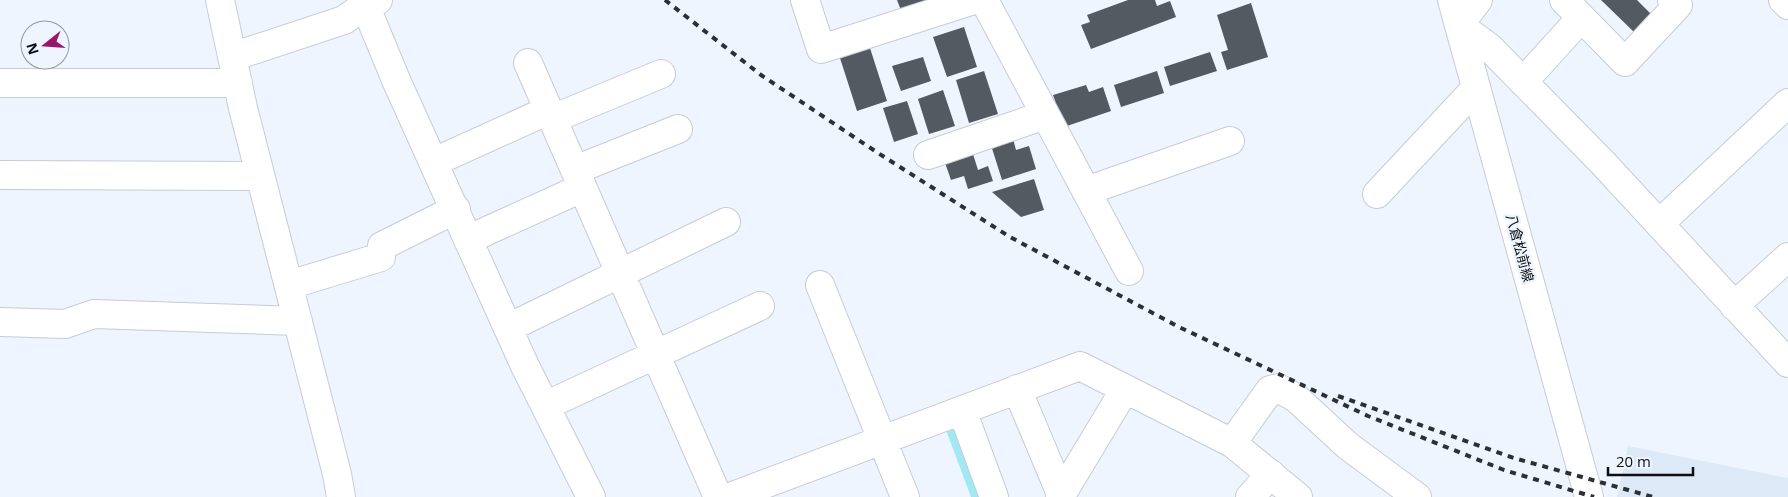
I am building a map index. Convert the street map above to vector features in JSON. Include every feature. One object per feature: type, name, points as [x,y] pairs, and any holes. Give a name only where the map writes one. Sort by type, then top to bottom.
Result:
[{"type":"street","points":[[220,0],[260,176],[338,474],[341,497]]},
{"type":"street","points":[[805,0],[821,50],[974,0]]},
{"type":"street","points":[[984,0],[1129,271]]},
{"type":"street","points":[[1478,0],[1455,13],[1602,162],[1788,364]]},
{"type":"street","points":[[1523,82],[1572,9],[1625,62],[1678,5],[1672,0]]},
{"type":"street","points":[[1783,0],[1788,5]]},
{"type":"street","points":[[232,57],[344,20],[368,2],[434,162],[508,328],[591,497]]},
{"type":"street","name":"八倉松前線","points":[[1455,13],[1589,497]]},
{"type":"street","points":[[528,63],[718,497]]},
{"type":"street","points":[[434,162],[551,115],[661,74]]},
{"type":"street","points":[[0,82],[238,83]]},
{"type":"street","points":[[1377,194],[1476,88]]},
{"type":"street","points":[[1659,224],[1788,103]]},
{"type":"street","points":[[928,155],[1045,114]]},
{"type":"street","points":[[469,239],[579,179],[678,129]]},
{"type":"street","points":[[1086,191],[1230,141]]},
{"type":"street","points":[[0,175],[260,176]]},
{"type":"street","points":[[289,285],[381,257],[382,246],[456,209]]},
{"type":"street","points":[[508,328],[621,275],[726,222]]},
{"type":"street","points":[[1734,306],[1788,257]]},
{"type":"street","points":[[820,285],[906,497]]},
{"type":"street","points":[[545,406],[760,306]]},
{"type":"street","points":[[0,322],[65,324],[94,314],[298,321]]},
{"type":"street","points":[[730,497],[1080,366],[1232,443],[1298,497]]},
{"type":"street","points":[[1232,443],[1270,390],[1278,388],[1296,398],[1348,446],[1417,497]]},
{"type":"street","points":[[1017,389],[1061,496]]},
{"type":"street","points":[[1061,496],[1125,389]]},
{"type":"street","points":[[962,410],[994,497]]},
{"type":"street","points":[[1250,497],[1271,474]]},
{"type":"shaded area","points":[[1628,446],[1788,478],[1788,497],[1617,497]]},
{"type":"water","points":[[955,426],[982,497],[971,497],[946,430]]},
{"type":"building","points":[[897,0],[937,0],[902,13]]},
{"type":"building","points":[[1128,0],[1155,0],[1157,6],[1170,1],[1176,17],[1091,49],[1081,25],[1090,22],[1087,15]]},
{"type":"building","points":[[1601,0],[1637,0],[1652,15],[1635,33]]},
{"type":"building","points":[[1251,3],[1268,57],[1227,70],[1221,52],[1228,50],[1217,15]]},
{"type":"building","points":[[964,27],[977,67],[947,77],[933,37]]},
{"type":"building","points":[[870,48],[887,101],[857,111],[840,58]]},
{"type":"building","points":[[1210,52],[1217,71],[1170,86],[1164,67]]},
{"type":"building","points":[[923,57],[931,81],[901,91],[892,66]]},
{"type":"building","points":[[984,71],[998,114],[969,123],[956,80]]},
{"type":"building","points":[[1157,71],[1164,93],[1121,107],[1114,85]]},
{"type":"building","points":[[1086,85],[1089,92],[1103,87],[1111,111],[1064,127],[1053,95]]},
{"type":"building","points":[[943,90],[955,126],[929,134],[918,99]]},
{"type":"building","points":[[907,101],[918,134],[894,142],[883,108]]},
{"type":"building","points":[[1012,135],[1016,150],[1029,146],[1036,169],[1002,180],[990,142]]},
{"type":"building","points":[[972,151],[978,170],[988,166],[993,181],[968,189],[964,176],[951,180],[944,160]]},
{"type":"building","points":[[1034,179],[1044,210],[1021,217],[992,192]]},
{"type":"railway","points":[[665,0],[761,75],[878,153],[1010,237],[1179,327],[1368,416],[1504,470],[1594,497]]},
{"type":"railway","points":[[1338,396],[1514,458],[1653,497]]}]
